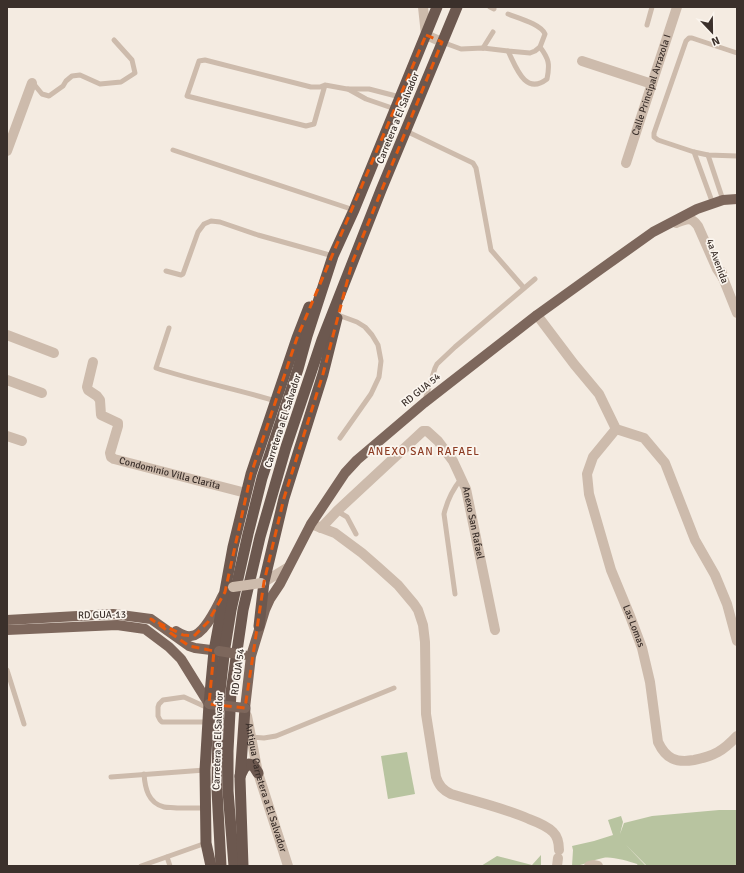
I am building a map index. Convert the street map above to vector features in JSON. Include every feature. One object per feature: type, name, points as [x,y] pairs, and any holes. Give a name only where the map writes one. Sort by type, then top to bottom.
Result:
[{"type":"highway","name":"Carretera a El Salvador","points":[[221,866],[217,796],[220,691],[231,610],[262,478],[333,256],[354,210],[437,7]]},
{"type":"highway","points":[[442,7],[440,20],[444,22],[451,21]]},
{"type":"highway","name":"Carretera a El Salvador","points":[[234,866],[228,791],[228,743],[231,692],[243,610],[266,513],[286,447],[322,340],[381,190],[457,7]]},
{"type":"highway","points":[[354,210],[381,190],[380,180],[427,70],[424,60],[416,57]]},
{"type":"highway","points":[[211,866],[206,843],[205,770],[209,706],[228,590],[233,547],[246,492],[257,455],[297,338],[317,288],[333,256]]},
{"type":"highway","points":[[259,626],[262,582],[284,498],[323,374],[352,263]]},
{"type":"highway","points":[[244,866],[240,779],[245,708]]},
{"type":"highway","points":[[240,779],[244,768],[248,764],[253,765],[258,773]]},
{"type":"main road","name":"RD GUA 54","points":[[245,708],[248,656],[270,599],[280,584],[311,524],[345,473],[357,460],[424,403],[600,268],[653,232],[697,209],[723,200],[737,199]]},
{"type":"main road","points":[[151,619],[183,635],[194,636],[199,633],[208,622],[228,590]]},
{"type":"main road","name":"RD GUA-13","points":[[7,620],[113,614],[151,619],[189,646],[248,656]]},
{"type":"main road","name":"RD GUA-13","points":[[7,630],[117,624],[145,629],[169,647],[181,659],[209,706]]},
{"type":"main road","points":[[209,706],[245,708]]},
{"type":"street","points":[[423,7],[426,35],[442,42]]},
{"type":"street","name":"Calle Principal Arrazola I","points":[[626,163],[677,7]]},
{"type":"street","points":[[582,60],[652,84]]},
{"type":"street","points":[[7,151],[32,82]]},
{"type":"street","name":"4a Avenida","points":[[697,209],[721,267],[723,278],[737,313]]},
{"type":"street","points":[[647,236],[655,234],[685,219],[693,220],[698,226],[717,269],[723,278]]},
{"type":"street","points":[[537,315],[599,394],[616,429],[644,438],[665,463],[694,540],[715,575],[727,604],[737,641]]},
{"type":"street","points":[[7,335],[54,353]]},
{"type":"street","name":"Condominio Villa Clarita","points":[[94,362],[87,387],[88,390],[100,400],[101,415],[118,423],[110,453],[111,457],[246,492]]},
{"type":"street","points":[[7,380],[42,393]]},
{"type":"street","name":"Las Lomas","points":[[616,429],[593,457],[587,474],[589,494],[611,570],[642,648],[650,682],[656,739],[667,756],[678,761],[684,761],[715,754],[737,736]]},
{"type":"street","name":"Anexo San Rafael","points":[[338,511],[422,431],[427,431],[438,441],[453,461],[466,489],[495,630]]},
{"type":"street","points":[[7,436],[22,442]]},
{"type":"street","points":[[321,528],[338,511]]},
{"type":"street","points":[[311,524],[335,534],[348,542],[378,567],[398,585],[414,604],[420,616],[423,625],[426,648],[426,714],[436,777],[440,786],[444,791],[451,794],[514,812],[550,829],[558,841],[558,858]]},
{"type":"street","points":[[228,590],[262,582],[287,568]]},
{"type":"street","name":"Antigua Carretera a El Salvador","points":[[245,708],[258,773],[288,866]]},
{"type":"street","points":[[589,866],[598,866]]},
{"type":"lane","points":[[647,25],[652,7]]},
{"type":"lane","points":[[442,42],[461,49],[483,48],[530,53],[540,47],[545,34],[544,31],[539,27],[508,14]]},
{"type":"lane","points":[[483,48],[493,32]]},
{"type":"lane","points":[[737,53],[689,38],[686,41],[654,133],[654,138],[658,140],[694,152],[708,155],[737,156]]},
{"type":"lane","points":[[32,82],[42,94],[50,96],[63,86],[72,76],[80,75],[100,84],[121,82],[135,73],[132,60],[114,40]]},
{"type":"lane","points":[[508,51],[523,79],[530,84],[541,84],[547,79],[549,69],[547,57],[540,47]]},
{"type":"lane","points":[[325,86],[314,124],[306,126],[187,96],[199,61],[205,60],[311,87],[325,86],[347,89],[369,89],[400,97]]},
{"type":"lane","points":[[347,89],[366,99],[395,109]]},
{"type":"lane","points":[[406,131],[473,163],[476,168],[491,250],[524,288]]},
{"type":"lane","points":[[173,150],[354,210]]},
{"type":"lane","points":[[694,152],[713,204]]},
{"type":"lane","points":[[708,155],[723,200]]},
{"type":"lane","points":[[166,271],[181,275],[183,274],[198,232],[204,224],[211,221],[220,222],[333,256]]},
{"type":"lane","points":[[424,403],[437,364],[535,280]]},
{"type":"lane","points":[[338,315],[357,322],[365,327],[378,345],[381,361],[379,377],[371,394],[340,438]]},
{"type":"lane","points":[[169,328],[156,368],[276,401]]},
{"type":"lane","points":[[455,594],[444,514],[449,498],[461,479]]},
{"type":"lane","points":[[338,511],[347,517],[356,534]]},
{"type":"lane","points":[[7,670],[24,724]]},
{"type":"lane","points":[[251,737],[264,738],[276,736],[394,688]]},
{"type":"lane","points":[[208,722],[162,722],[158,716],[158,707],[163,700],[184,697],[209,706]]},
{"type":"lane","points":[[111,777],[205,770]]},
{"type":"lane","points":[[144,774],[145,785],[150,798],[163,807],[206,808]]},
{"type":"lane","points":[[140,866],[206,843]]},
{"type":"lane","points":[[167,857],[170,866]]},
{"type":"highlighted area","points":[[426,35],[442,42],[352,263],[323,374],[284,498],[264,582],[245,708],[209,704],[214,651],[189,646],[151,619],[183,635],[194,636],[208,622],[225,592],[251,474],[297,338]]},
{"type":"green space","points":[[407,752],[415,794],[388,799],[381,756]]},
{"type":"green space","points":[[719,810],[737,810],[737,866],[647,866],[626,845],[646,866],[638,866],[637,864],[615,858],[606,858],[572,866],[572,846],[613,835],[608,820],[621,816],[623,822],[620,834],[624,823],[652,816]]},
{"type":"green space","points":[[541,855],[541,866],[481,866],[497,856],[532,865]]},
{"type":"district","name":"ANEXO SAN RAFAEL","points":[[424,451]]}]
